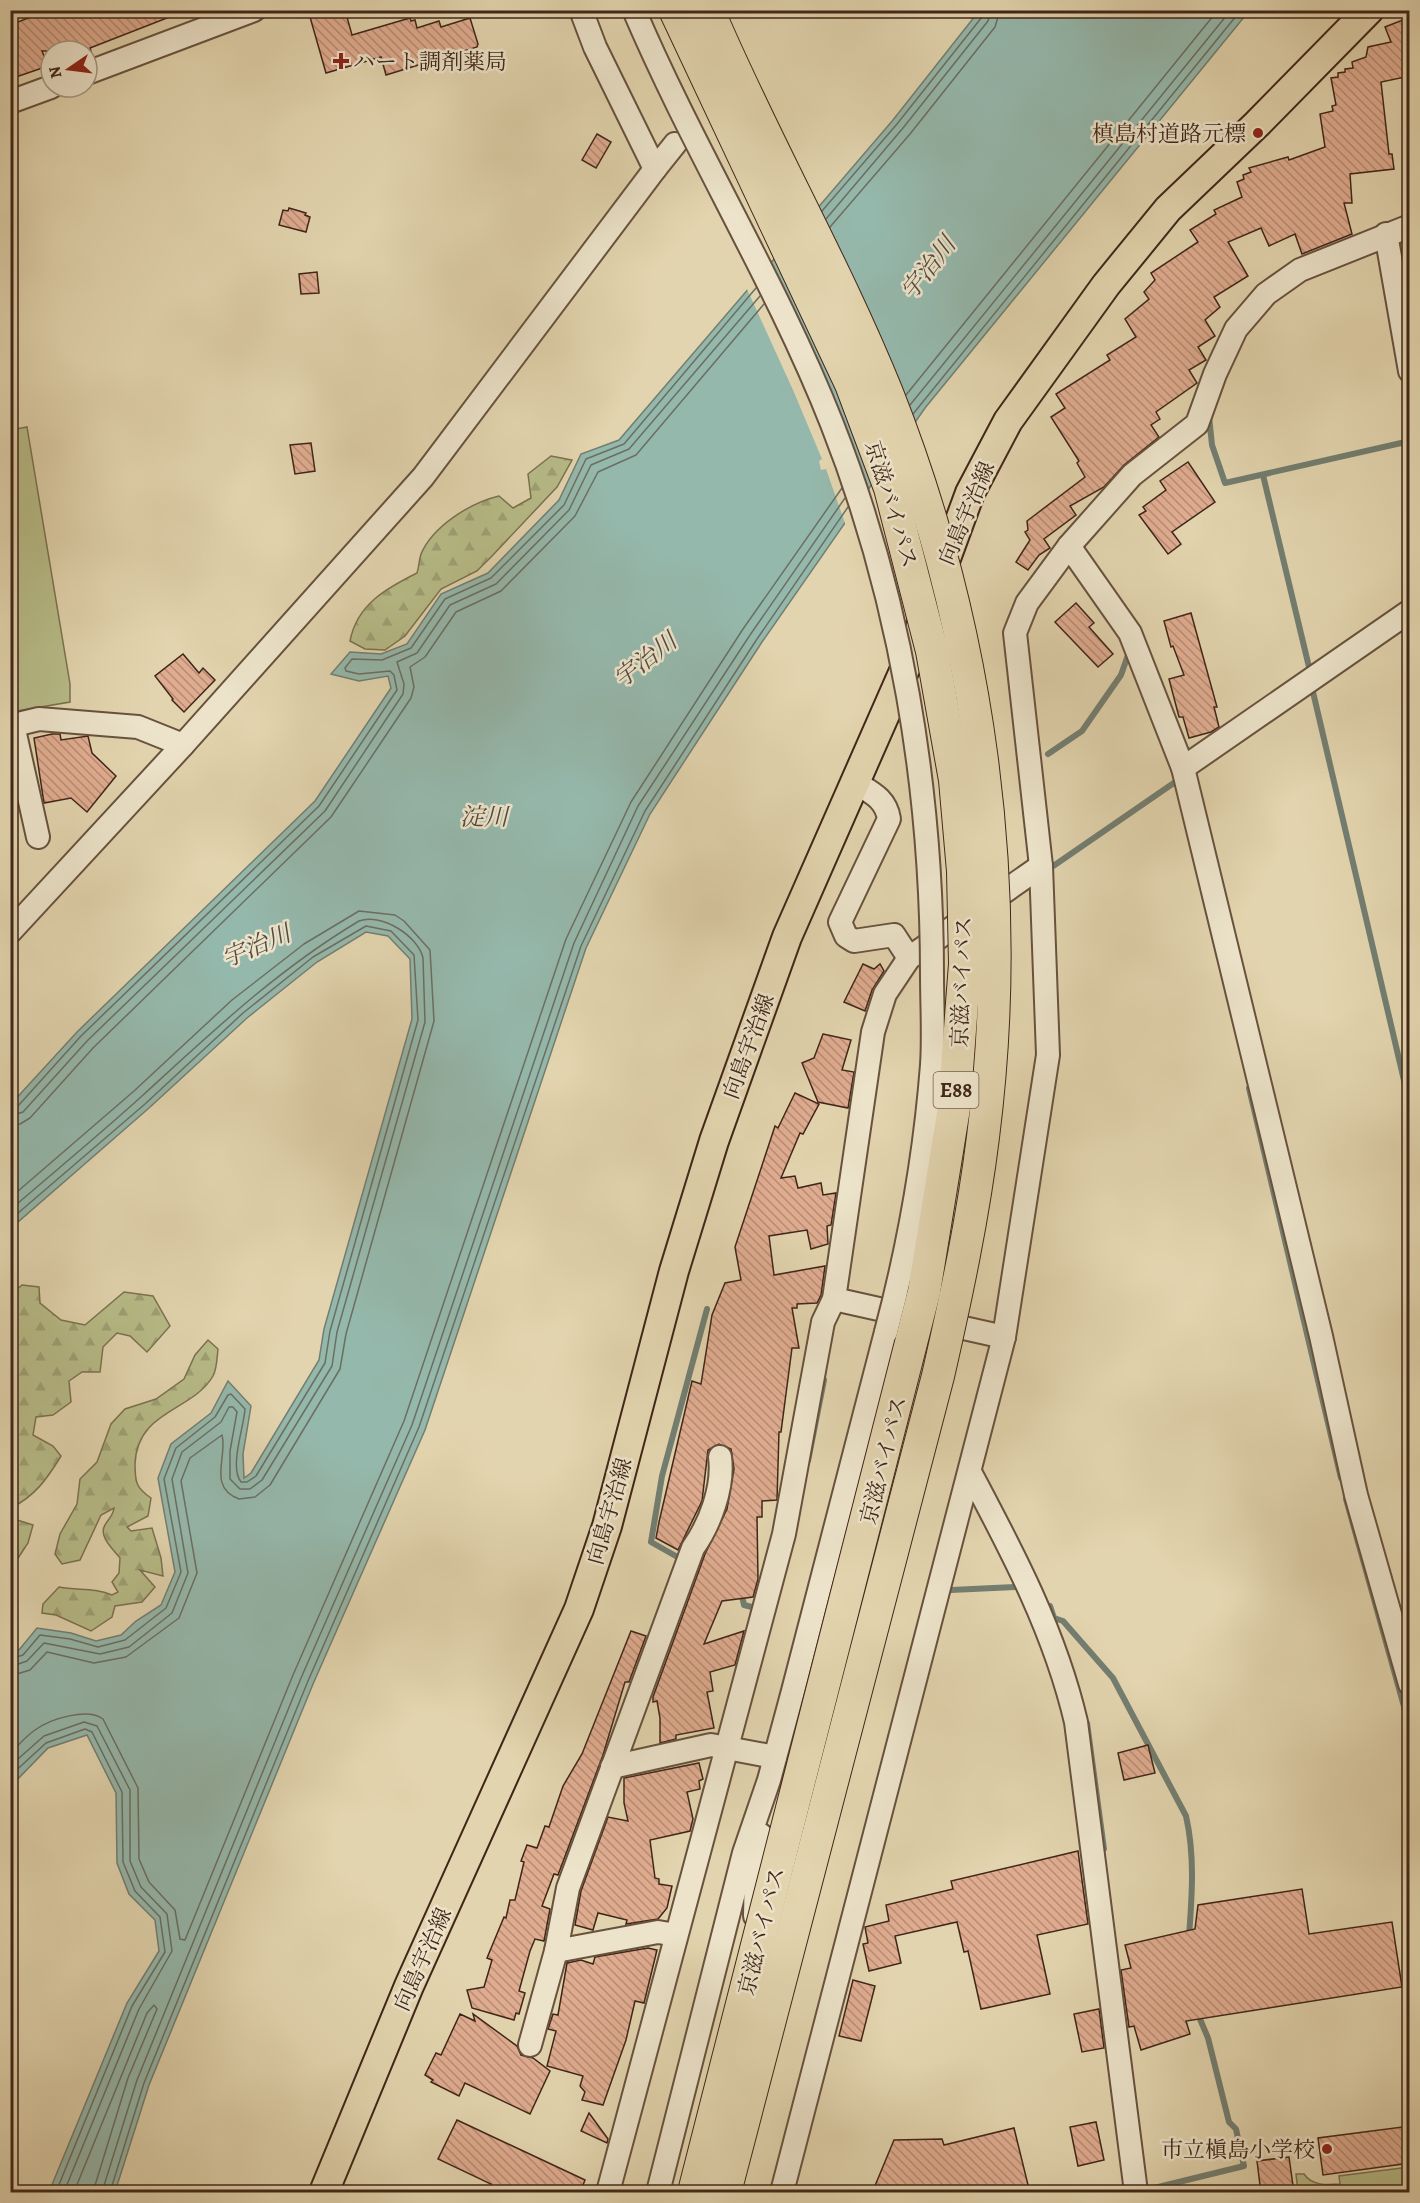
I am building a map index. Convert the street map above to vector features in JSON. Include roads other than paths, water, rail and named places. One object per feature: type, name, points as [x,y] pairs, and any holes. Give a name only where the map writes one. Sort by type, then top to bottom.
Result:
[{"type":"highway","name":"京滋バイパス","points":[[675,10],[851,384],[890,488],[924,617],[951,759],[961,840],[965,964],[954,1108],[924,1292],[906,1370],[694,2193]]},
{"type":"highway","name":"京滋バイパス","points":[[708,10],[865,340],[907,446],[923,496],[951,597],[975,714],[989,818],[995,939],[993,1026],[983,1136],[956,1298],[938,1376],[725,2193]]},
{"type":"main road","name":"向島宇治線","points":[[324,2193],[409,1986],[579,1609],[607,1526],[674,1271],[714,1141],[787,937],[908,662],[970,493],[1008,421],[1106,285],[1168,209],[1257,124],[1369,10]]},
{"type":"street","points":[[99,68],[254,10]]},
{"type":"street","points":[[581,10],[595,47],[655,169]]},
{"type":"street","points":[[634,10],[659,68],[777,302],[832,425],[872,543],[908,687],[926,819],[932,928],[932,1060],[918,1184],[886,1332],[769,1780],[744,1853],[658,2193]]},
{"type":"street","points":[[10,102],[39,91]]},
{"type":"street","points":[[10,932],[183,745],[423,477],[675,144]]},
{"type":"street","points":[[782,2193],[1004,1337],[1048,1055],[1041,866],[1015,633],[1027,603],[1069,546],[1132,476],[1197,424],[1215,374],[1236,329],[1266,294],[1300,270],[1410,226]]},
{"type":"street","points":[[1386,234],[1410,370]]},
{"type":"street","points":[[1069,546],[1130,633],[1183,768],[1318,1324],[1356,1495],[1410,1684]]},
{"type":"street","points":[[1183,768],[1410,611]]},
{"type":"street","points":[[38,837],[12,726],[39,719],[138,727],[183,745]]},
{"type":"street","points":[[856,783],[881,799],[887,808],[889,819],[840,922],[846,936],[854,941],[894,934],[909,958]]},
{"type":"street","points":[[608,2193],[784,1534],[823,1322],[834,1299],[873,1032],[885,994],[909,958],[1041,866]]},
{"type":"street","points":[[834,1299],[1004,1337]]},
{"type":"street","points":[[530,2045],[556,1951],[568,1888],[693,1548],[705,1531],[722,1472],[720,1457]]},
{"type":"street","points":[[970,1472],[1023,1572],[1065,1675],[1076,1722],[1136,2193]]},
{"type":"street","points":[[612,1767],[682,1749],[711,1745],[775,1757]]},
{"type":"street","points":[[741,2193],[752,2043],[756,1871],[769,1780]]},
{"type":"street","points":[[556,1951],[658,1932],[676,1935]]},
{"type":"water","name":"淀川","points":[[979,11],[1249,11],[925,408],[762,642],[650,814],[586,948],[425,1430],[313,1684],[149,2085],[115,2192],[49,2192],[127,2003],[159,1951],[155,1920],[129,1894],[117,1863],[116,1793],[87,1735],[48,1748],[11,1786],[11,1655],[19,1650],[37,1628],[71,1633],[96,1641],[121,1635],[136,1621],[161,1605],[175,1572],[158,1478],[171,1444],[211,1413],[228,1381],[251,1406],[243,1454],[244,1478],[251,1473],[319,1360],[324,1329],[412,1019],[410,959],[388,936],[366,932],[317,962],[247,1018],[149,1108],[11,1228],[11,1104],[77,1032],[315,801],[391,688],[388,676],[359,681],[331,674],[350,652],[381,654],[407,644],[441,594],[488,573],[559,500],[581,454],[619,440],[893,120]]},
{"type":"waterway","points":[[1209,416],[1212,445],[1225,483],[1410,441]]},
{"type":"waterway","points":[[1263,475],[1309,667]]},
{"type":"waterway","points":[[1048,754],[1082,731],[1121,675],[1128,655],[1129,659]]},
{"type":"waterway","points":[[1306,690],[1313,692],[1410,1106]]},
{"type":"waterway","points":[[1046,871],[1181,778]]},
{"type":"waterway","points":[[1249,1088],[1341,1478]]},
{"type":"waterway","points":[[681,1559],[651,1542],[662,1476],[707,1309]]},
{"type":"waterway","points":[[808,1461],[824,1380]]},
{"type":"waterway","points":[[1346,1499],[1410,1728]]},
{"type":"waterway","points":[[951,1590],[1015,1587]]},
{"type":"waterway","points":[[741,1591],[744,1605],[760,1609]]},
{"type":"waterway","points":[[1050,1606],[1055,1621]]},
{"type":"waterway","points":[[1054,1618],[1063,1621],[1113,1678],[1186,1816],[1192,1861],[1189,1936]]},
{"type":"waterway","points":[[1087,1723],[1104,1849]]},
{"type":"waterway","points":[[1146,2190],[1244,2166],[1236,2129],[1229,2122],[1208,2038],[1197,2012]]},
{"type":"place","name":"ハート調剤薬局","points":[[341,61]]},
{"type":"place","name":"槙島村道路元標","points":[[1258,133]]},
{"type":"place","name":"市立槇島小学校","points":[[1327,2149]]},
{"type":"water label","name":"宇治川","points":[[928,268]]},
{"type":"water label","name":"宇治川","points":[[645,660]]},
{"type":"water label","name":"宇治川","points":[[256,946]]}]
